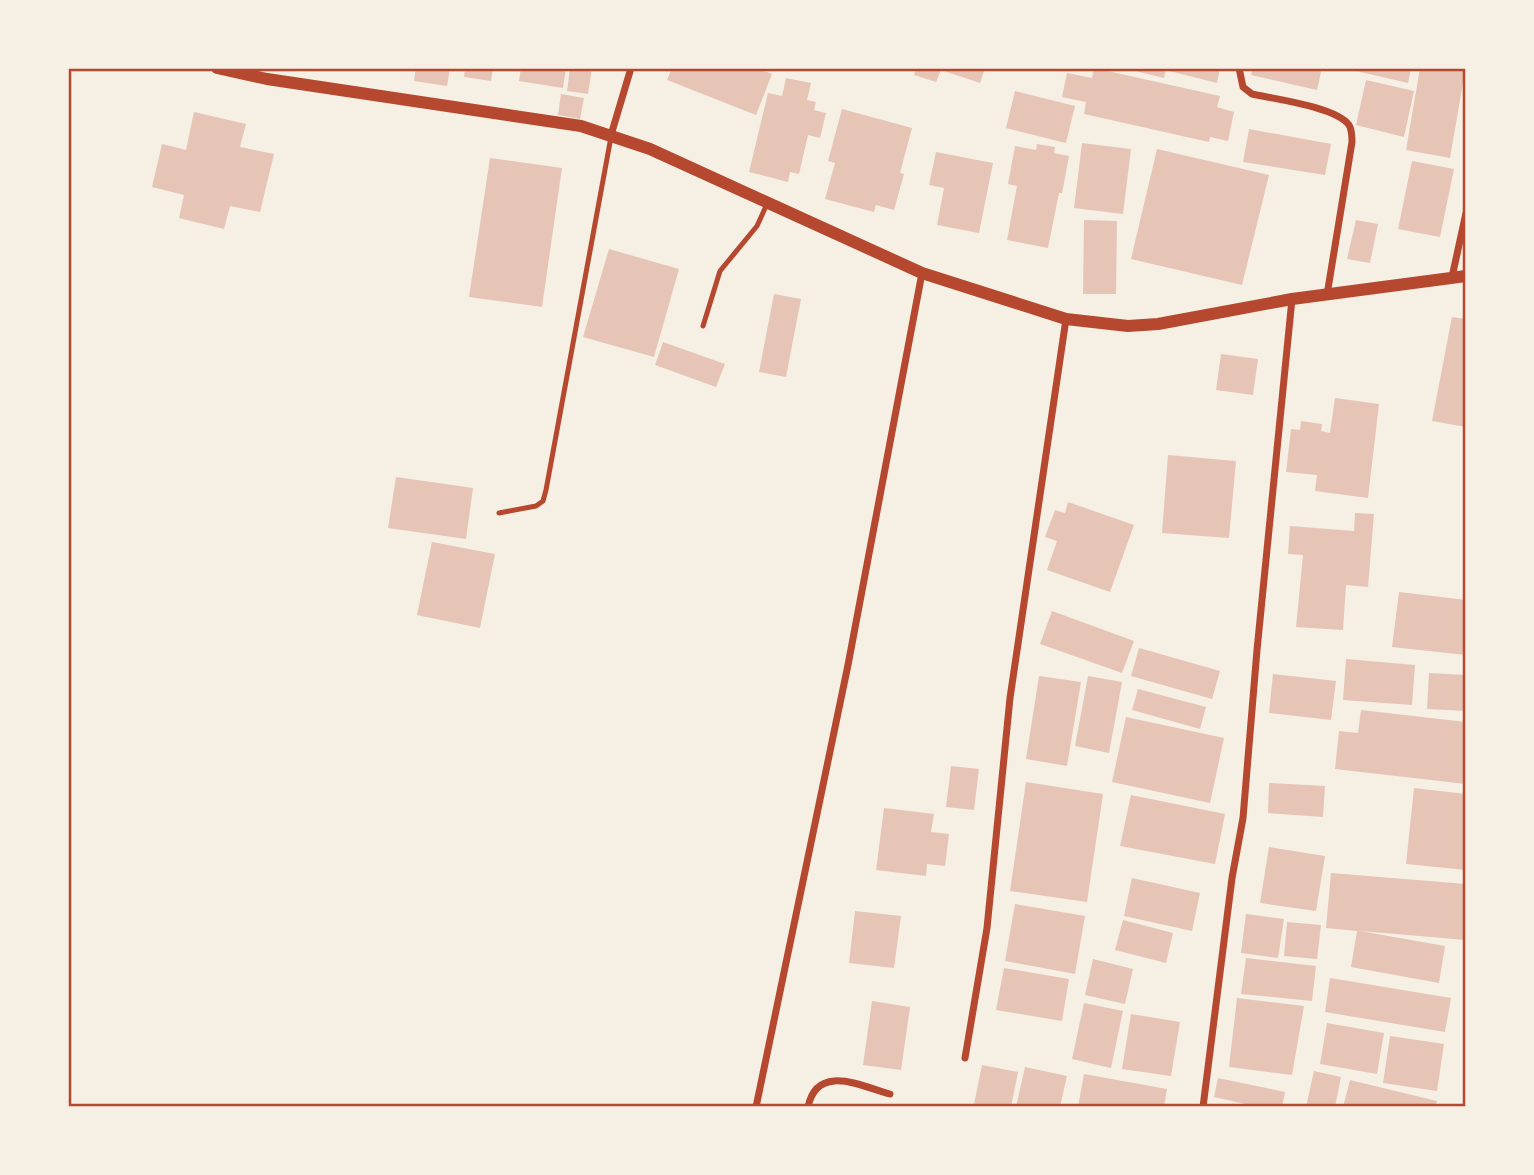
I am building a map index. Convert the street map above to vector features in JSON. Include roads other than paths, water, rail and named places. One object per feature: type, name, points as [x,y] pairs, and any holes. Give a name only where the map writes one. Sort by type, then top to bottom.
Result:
[{"type":"street","points":[[217,68],[267,79],[549,121],[611,135],[650,149],[922,273],[1066,319],[1128,326],[1158,324],[1292,299],[1459,276],[1466,214]]},
{"type":"street","points":[[611,135],[631,68]]},
{"type":"street","points":[[1239,68],[1243,88],[1252,94],[1330,113],[1348,123],[1351,130],[1352,142],[1327,295]]},
{"type":"street","points":[[755,1107],[848,664],[922,273]]},
{"type":"street","points":[[1203,1107],[1232,878],[1243,818],[1292,299]]},
{"type":"street","points":[[965,1058],[987,928],[1010,698],[1066,319]]},
{"type":"street","points":[[808,1107],[810,1095],[819,1085],[836,1079],[890,1094]]},
{"type":"lane","points":[[499,513],[536,506],[543,501],[611,135]]},
{"type":"lane","points":[[703,326],[720,271],[757,226],[767,203]]}]
